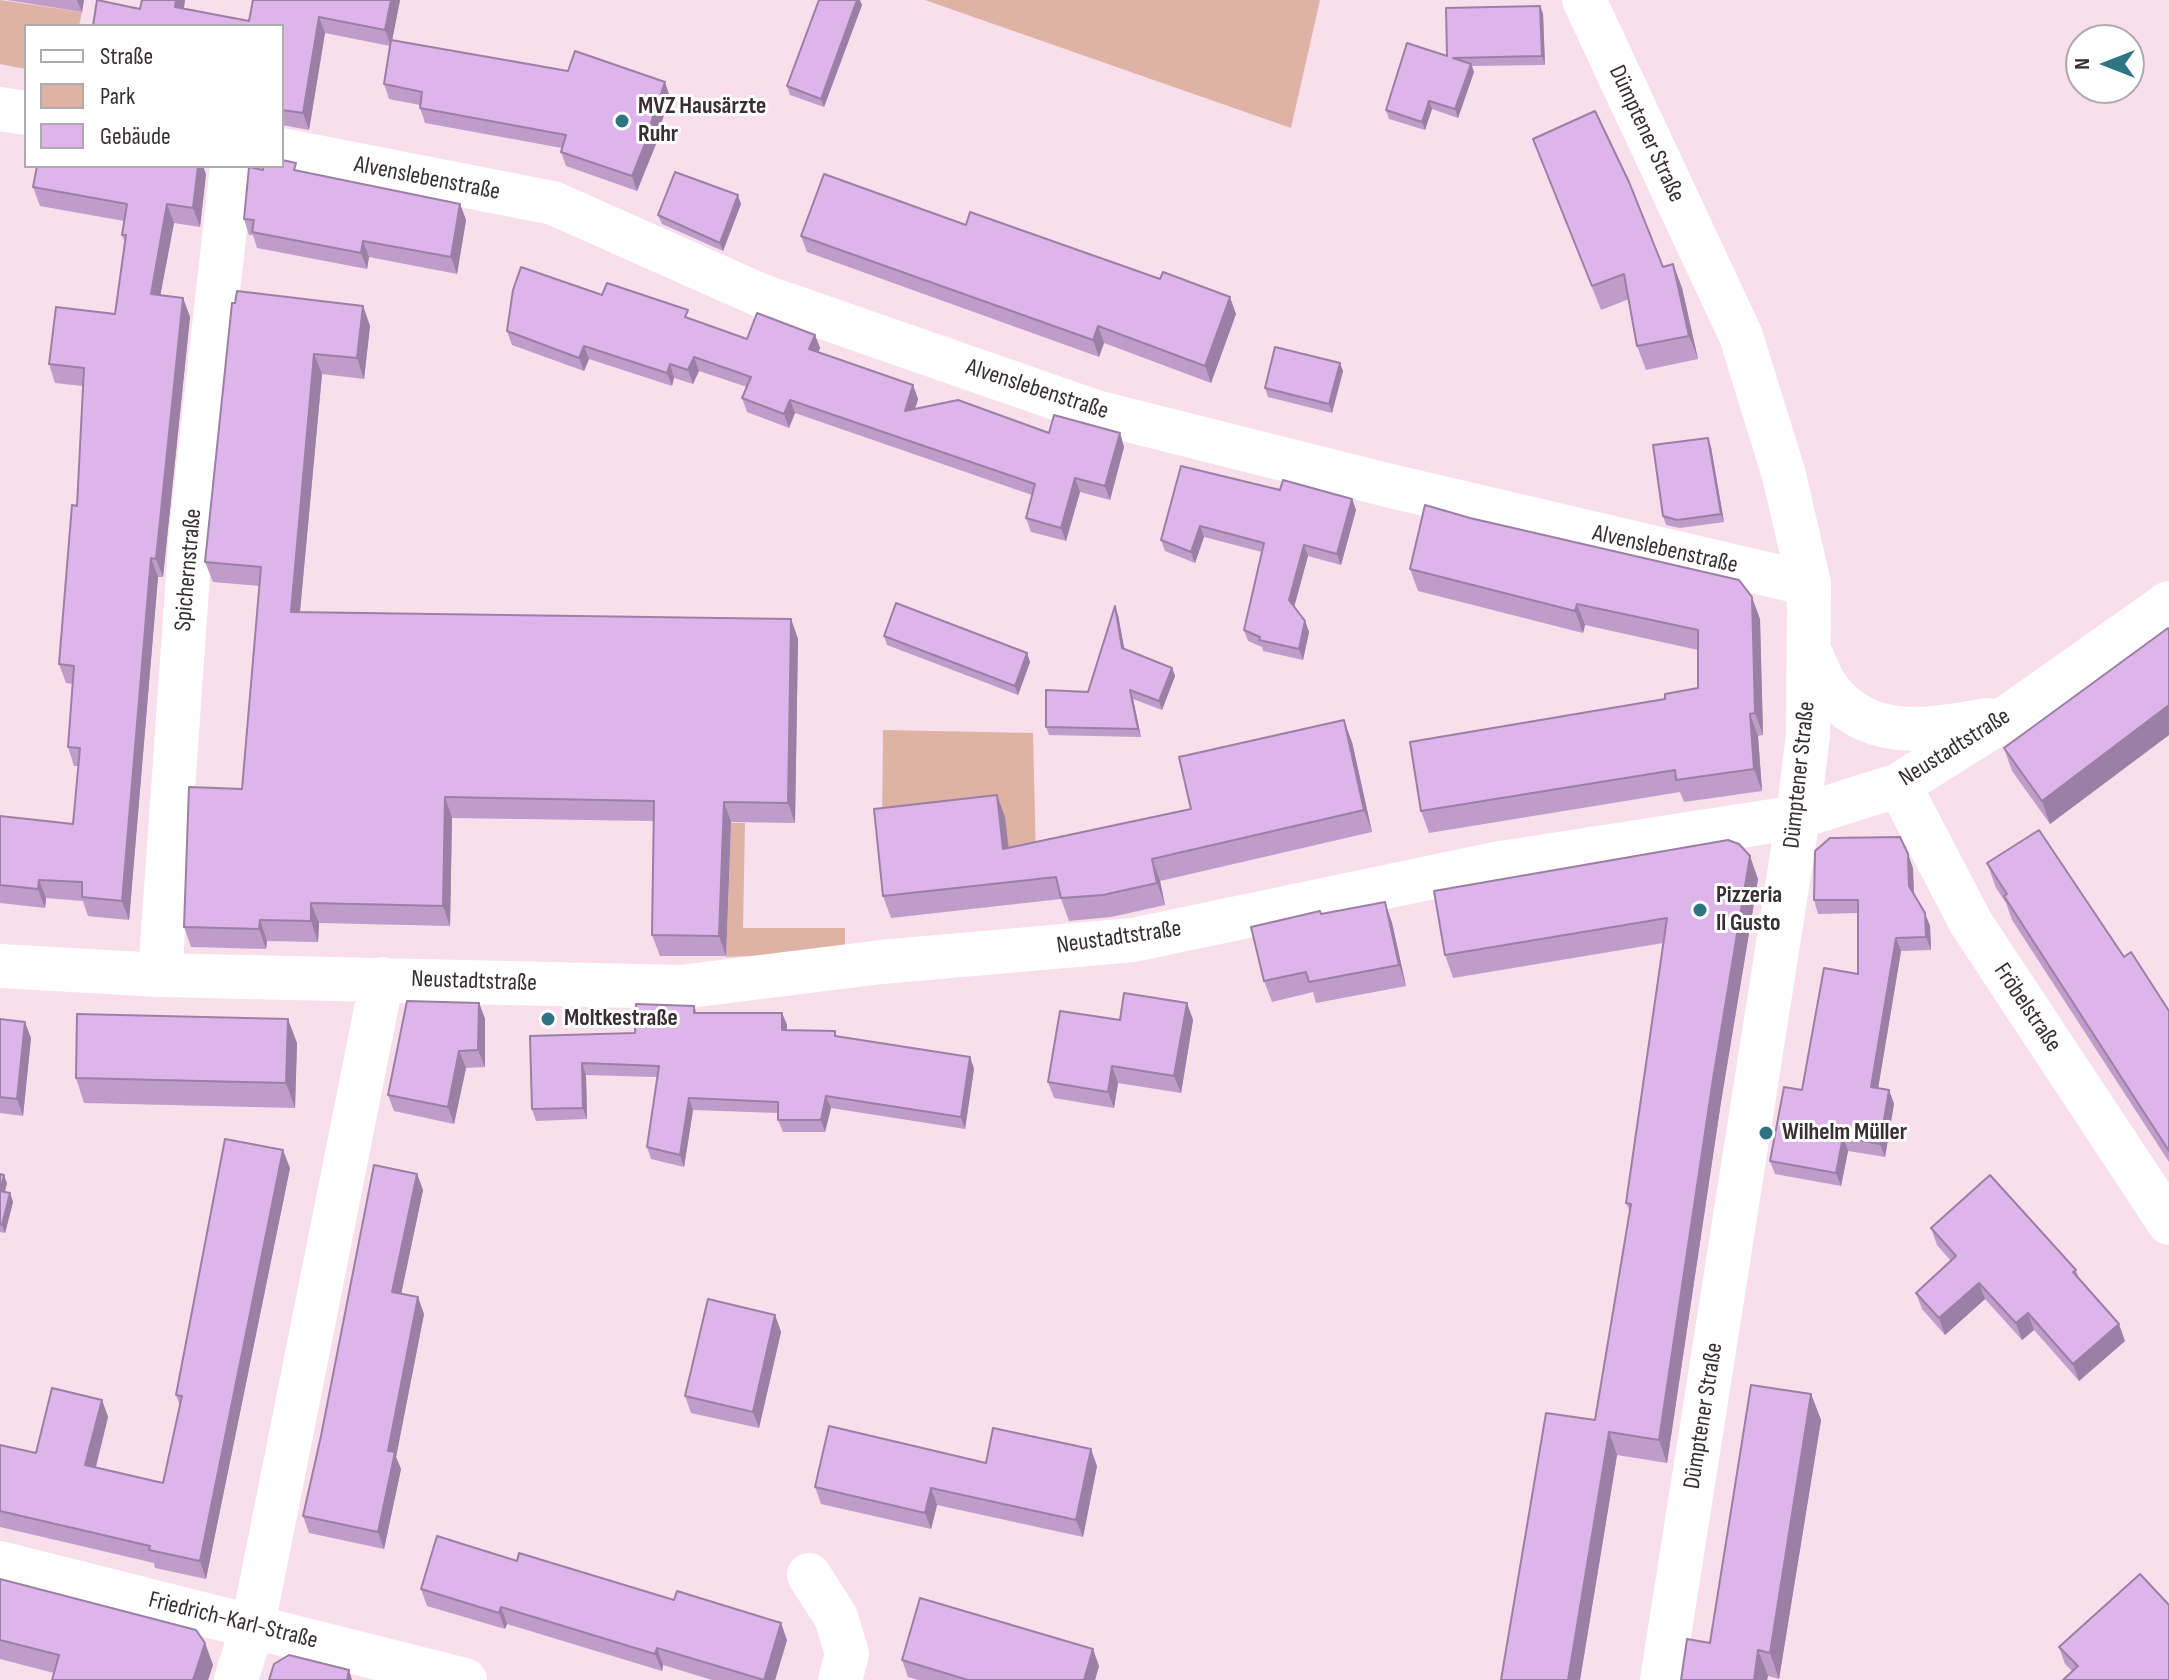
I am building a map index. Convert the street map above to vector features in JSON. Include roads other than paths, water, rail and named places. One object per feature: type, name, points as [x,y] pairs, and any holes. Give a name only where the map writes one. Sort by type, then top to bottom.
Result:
[{"type":"street","name":"Dümptener Straße","points":[[1584,0],[1741,336],[1784,475],[1809,584],[1808,735],[1798,817],[1662,1680]]},
{"type":"street","points":[[0,109],[24,113]]},
{"type":"street","name":"Alvenslebenstraße","points":[[284,150],[553,203],[762,296],[1096,412],[1391,486],[1809,584]]},
{"type":"street","name":"Spichernstraße","points":[[160,975],[191,532],[232,168]]},
{"type":"street","name":"Neustadtstraße","points":[[0,966],[160,975],[681,987],[881,962],[1133,940],[1495,864],[1798,817],[1899,785],[2009,716],[2169,603]]},
{"type":"street","points":[[1810,652],[1826,686],[1850,711],[1875,722],[1899,729],[1927,730],[2009,716]]},
{"type":"street","name":"Fröbelstraße","points":[[1899,785],[1971,923],[2169,1223]]},
{"type":"street","points":[[236,1680],[253,1625],[382,979]]},
{"type":"street","name":"Friedrich-Karl-Straße","points":[[0,1563],[465,1680]]},
{"type":"street","points":[[809,1575],[836,1617],[847,1654],[840,1680]]},
{"type":"place","name":"MVZ Hausärzte Ruhr","points":[[622,121]]},
{"type":"place","name":"Pizzeria Il Gusto","points":[[1700,910]]},
{"type":"place","name":"Moltkestraße","points":[[548,1019]]},
{"type":"place","name":"Wilhelm Müller","points":[[1766,1133]]}]
